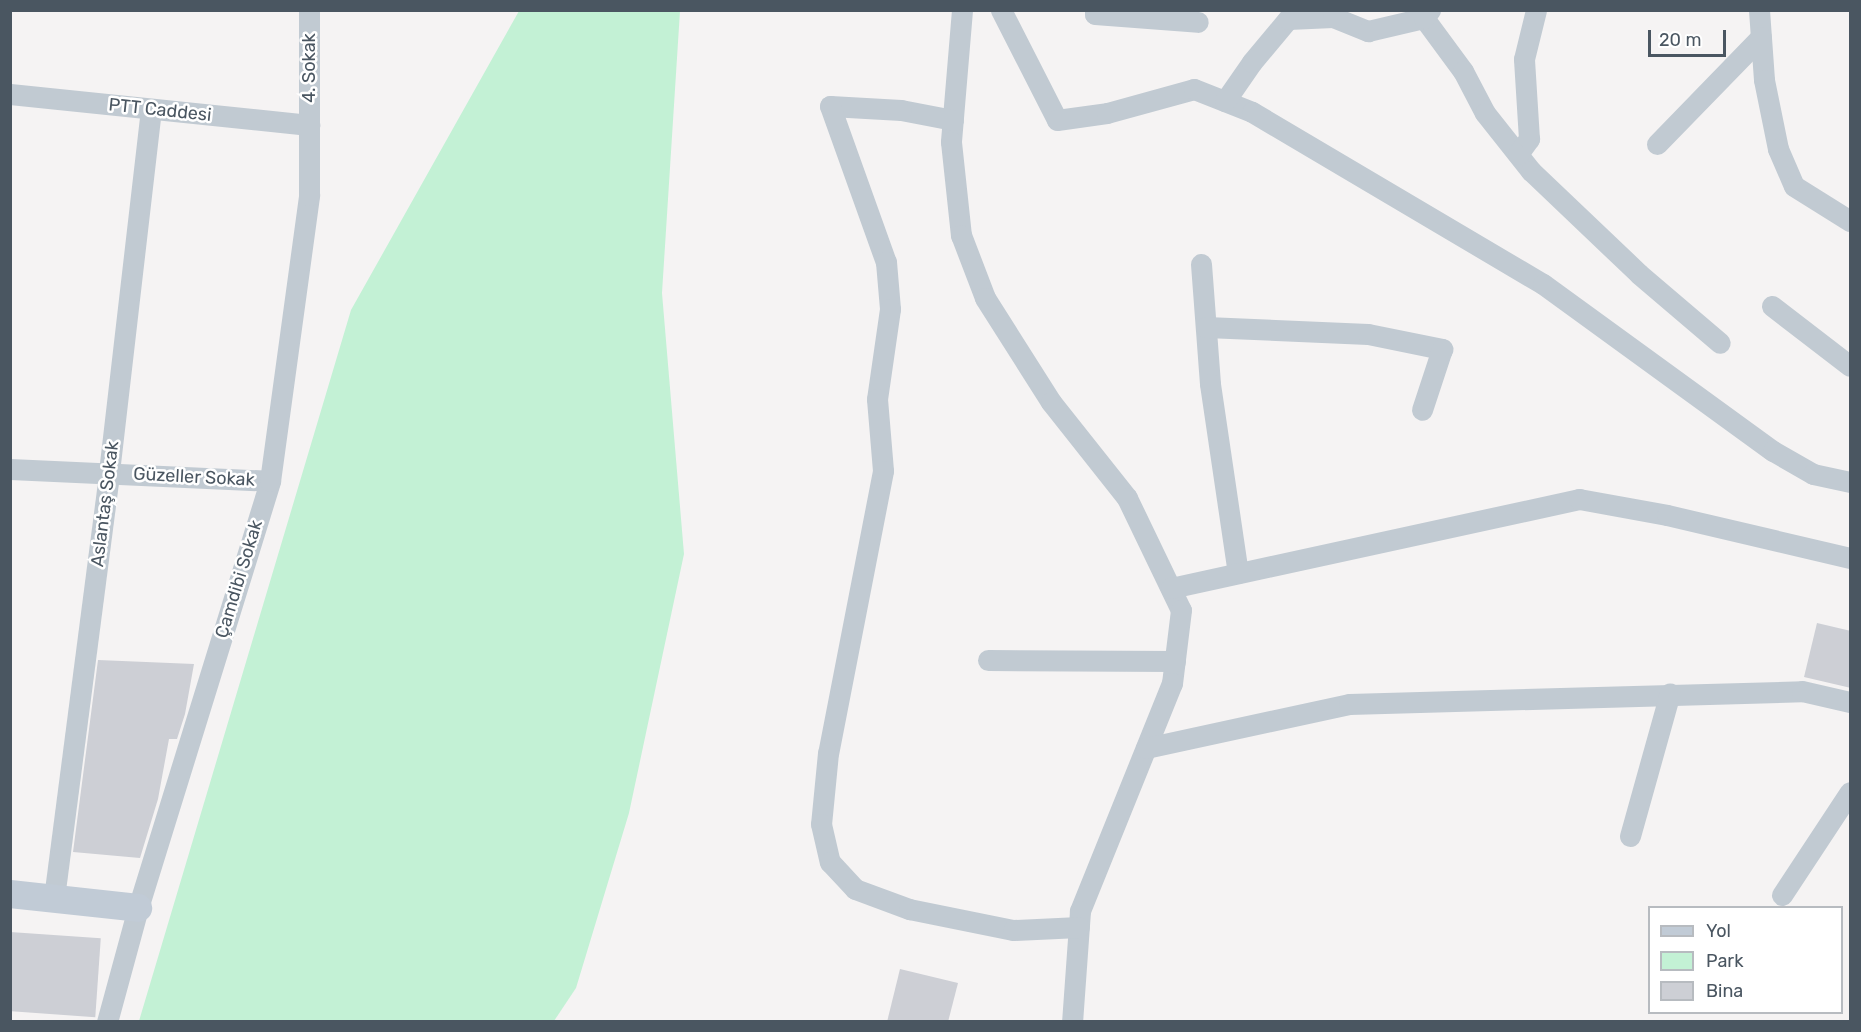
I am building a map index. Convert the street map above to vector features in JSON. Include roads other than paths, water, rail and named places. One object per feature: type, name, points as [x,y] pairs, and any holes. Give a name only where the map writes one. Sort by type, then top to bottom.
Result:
[{"type":"street","name":"4. Sokak","points":[[309,10],[309,125]]},
{"type":"street","points":[[962,10],[951,142],[961,235],[985,298],[1051,402],[1127,498],[1181,610],[1172,683],[1080,911],[1072,1022]]},
{"type":"street","points":[[1001,10],[1057,120],[1107,113],[1194,88],[1252,112],[1543,284],[1773,451],[1813,474],[1851,482]]},
{"type":"street","points":[[1095,10],[1095,14],[1198,22]]},
{"type":"street","points":[[1518,154],[1529,139],[1524,59],[1536,10]]},
{"type":"street","points":[[1759,10],[1764,80],[1778,149],[1794,186],[1851,221]]},
{"type":"street","points":[[1225,101],[1252,62],[1288,19],[1333,17],[1368,31],[1424,13],[1462,71],[1485,113],[1531,171],[1638,274],[1720,343]]},
{"type":"street","points":[[1657,144],[1761,38]]},
{"type":"street","name":"PTT Caddesi","points":[[10,94],[309,125]]},
{"type":"street","points":[[953,120],[901,110],[830,106],[886,262],[890,309],[877,399],[884,471],[828,753],[821,824],[830,862],[855,889],[909,909],[1013,930],[1079,927]]},
{"type":"street","name":"Aslantaş Sokak","points":[[54,898],[110,472],[151,109]]},
{"type":"street","name":"Çamdibi Sokak","points":[[107,1022],[138,908],[270,481],[309,195],[309,125]]},
{"type":"street","points":[[1201,264],[1210,384],[1238,573]]},
{"type":"street","points":[[1772,306],[1851,366]]},
{"type":"street","points":[[1206,327],[1368,334],[1442,349],[1422,410]]},
{"type":"street","name":"Güzeller Sokak","points":[[10,469],[270,481]]},
{"type":"street","points":[[1171,588],[1579,499],[1667,515],[1851,558]]},
{"type":"street","points":[[988,660],[1175,661]]},
{"type":"street","points":[[1146,748],[1349,704],[1802,691],[1851,702]]},
{"type":"street","points":[[1630,836],[1670,693]]},
{"type":"street","points":[[1782,895],[1851,792]]},
{"type":"street","points":[[10,894],[138,908]]}]
